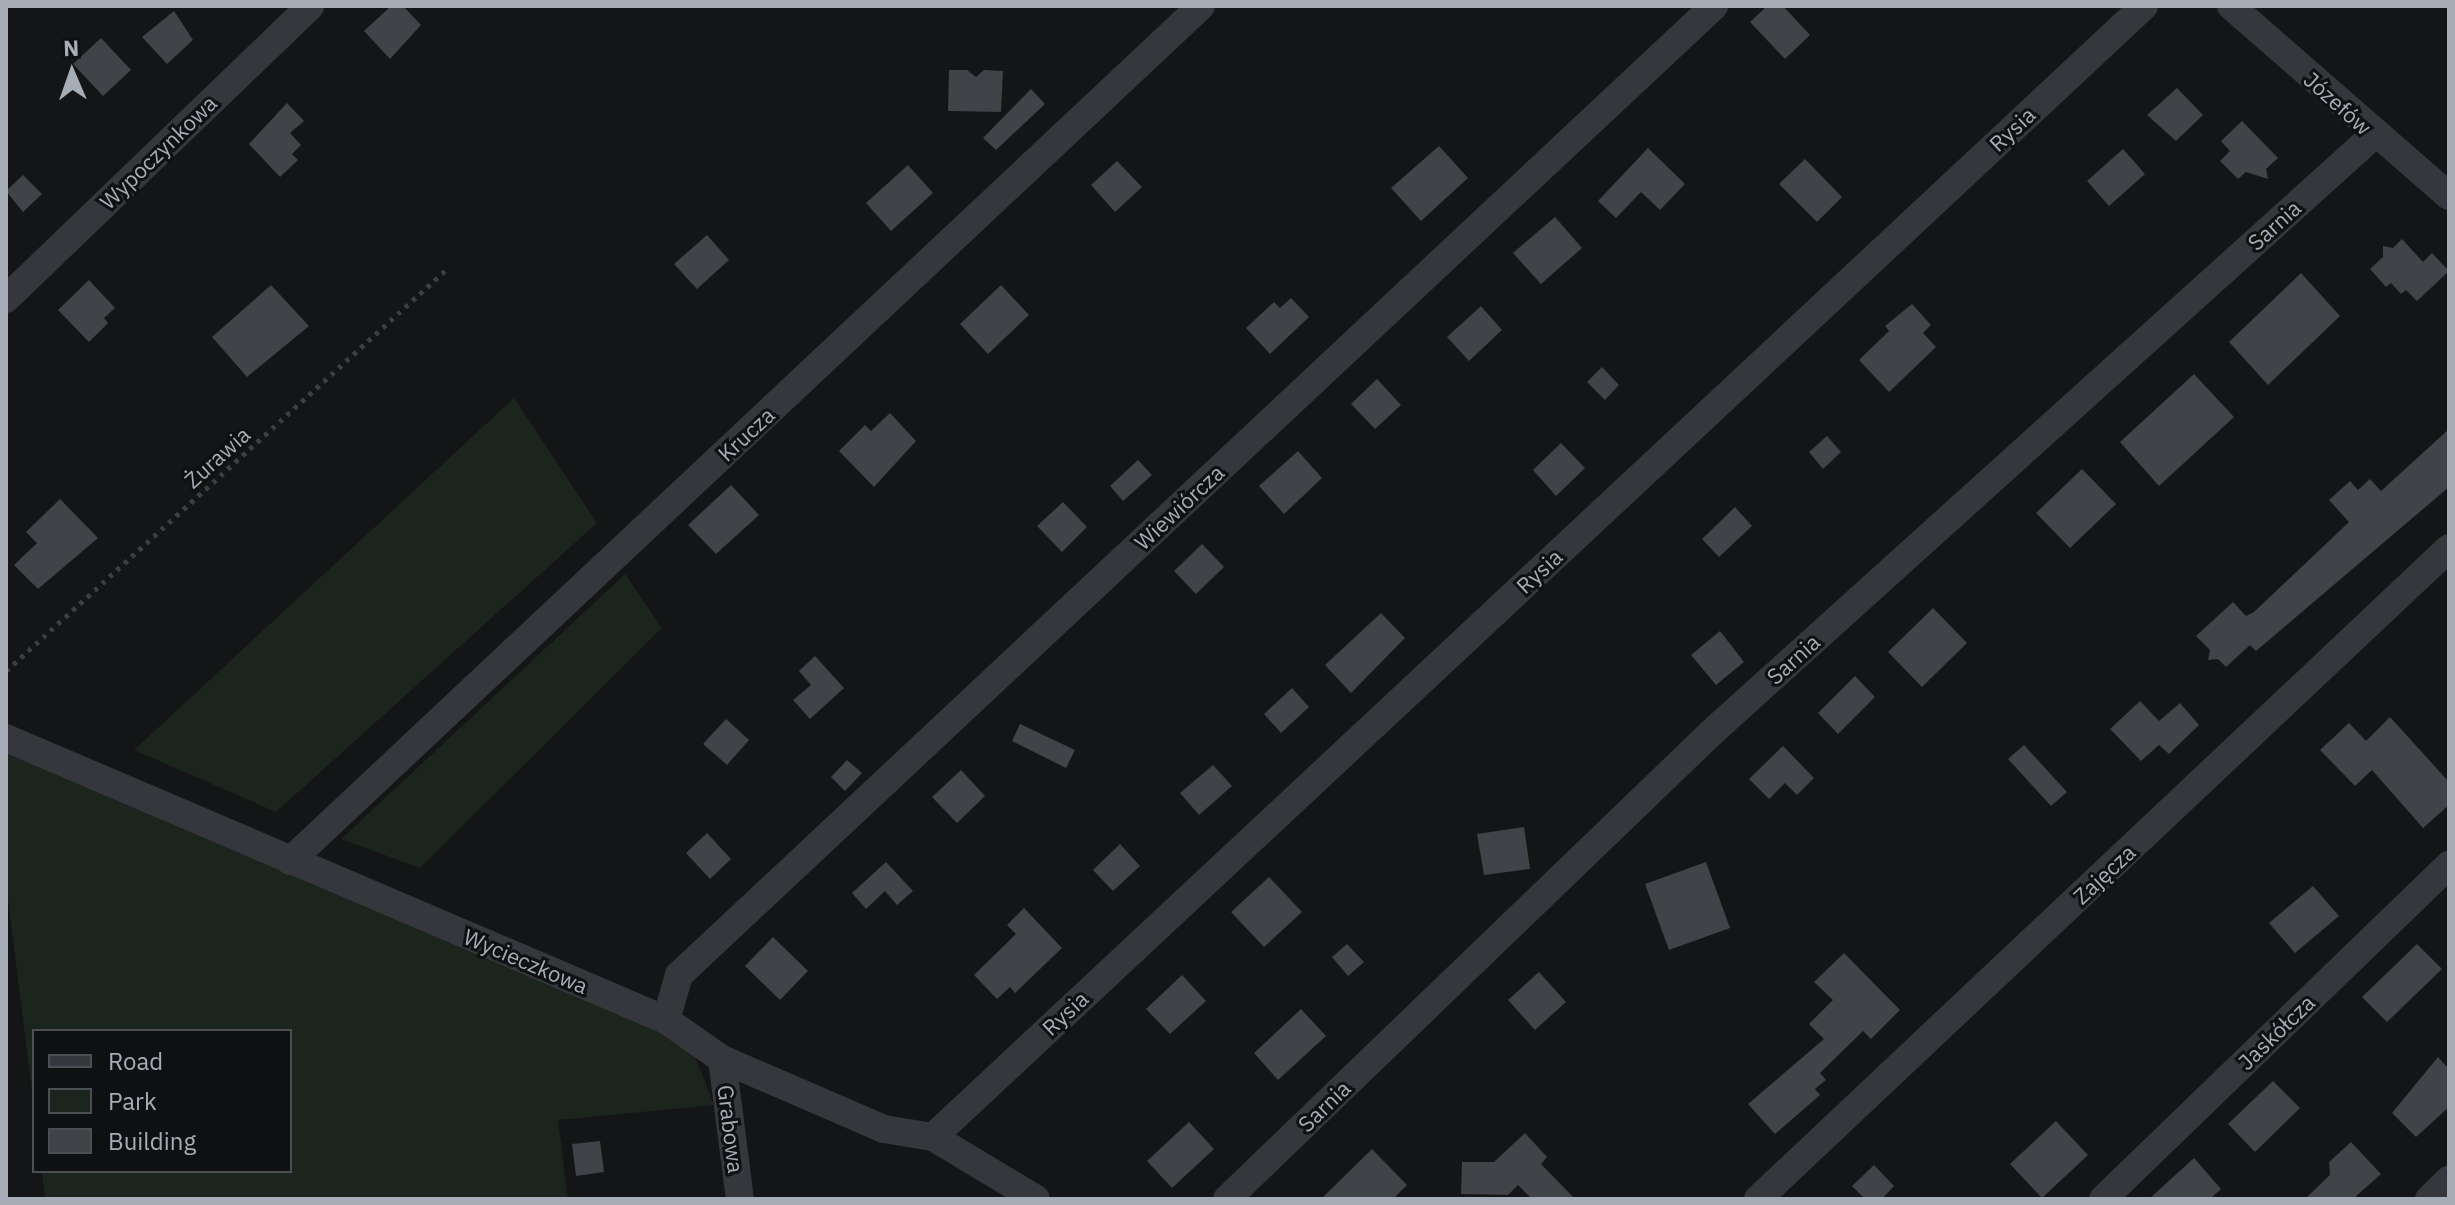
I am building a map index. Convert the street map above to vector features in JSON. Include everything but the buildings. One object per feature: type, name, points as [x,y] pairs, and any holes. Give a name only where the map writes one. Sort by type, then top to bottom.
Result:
[{"type":"street","name":"Wypoczynkowa","points":[[6,299],[310,6]]},
{"type":"street","name":"Krucza","points":[[290,861],[1201,6]]},
{"type":"street","name":"Wiewiórcza","points":[[666,1020],[679,975],[1714,6]]},
{"type":"street","name":"Rysia","points":[[933,1137],[2144,6]]},
{"type":"street","name":"Józefów","points":[[2231,6],[2374,135],[2449,196]]},
{"type":"street","name":"Sarnia","points":[[1227,1199],[1711,733],[2374,135]]},
{"type":"street","name":"Zajęcza","points":[[1758,1199],[2449,548]]},
{"type":"street","name":"Wycieczkowa","points":[[6,738],[666,1020],[722,1059],[884,1129],[933,1137],[1036,1199]]},
{"type":"street","name":"Jaskółcza","points":[[2103,1199],[2449,865]]},
{"type":"street","name":"Grabowa","points":[[722,1059],[740,1199]]},
{"type":"street","points":[[2429,1199],[2449,1180]]},
{"type":"path","name":"Żurawia","points":[[6,671],[449,267]]},
{"type":"green space","points":[[514,398],[597,523],[276,812],[134,750]]},
{"type":"green space","points":[[625,574],[662,628],[420,868],[341,839]]},
{"type":"green space","points":[[6,750],[539,976],[680,1042],[696,1059],[714,1105],[558,1120],[568,1199],[45,1199],[42,1173],[292,1173],[292,1029],[32,1029],[32,1091],[6,883]]}]
